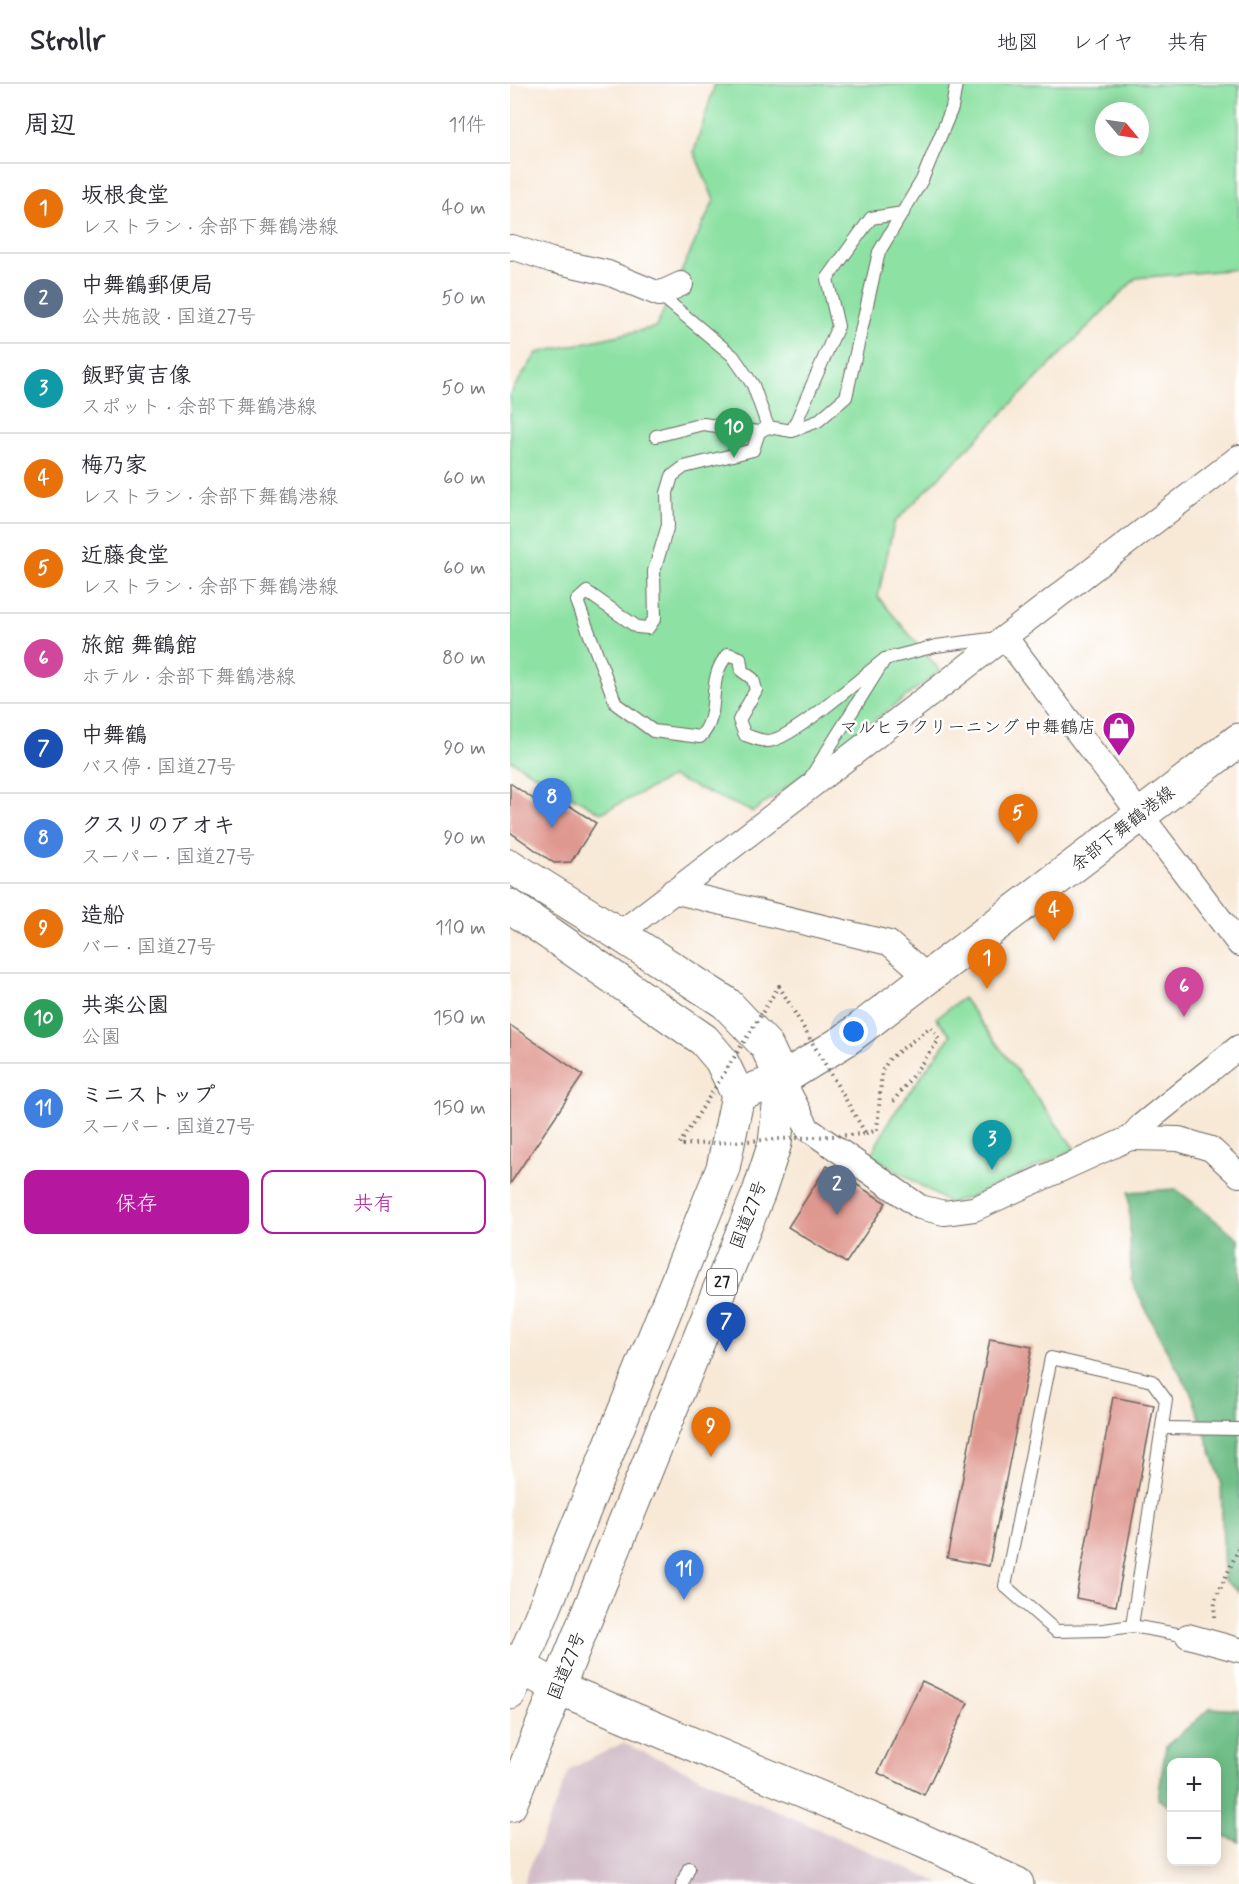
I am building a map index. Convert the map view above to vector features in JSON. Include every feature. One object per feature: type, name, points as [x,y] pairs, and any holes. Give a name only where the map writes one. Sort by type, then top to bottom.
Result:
[{"type":"main road","name":"余部下舞鶴港線","points":[[738,1095],[782,1079],[844,1041],[1239,740]]},
{"type":"main road","points":[[510,866],[726,1003],[766,1046],[782,1079]]},
{"type":"main road","points":[[510,906],[704,1040],[721,1060],[738,1095]]},
{"type":"main road","name":"国道27号","points":[[510,1805],[759,1192],[775,1143],[782,1079]]},
{"type":"main road","name":"27","points":[[514,1673],[723,1168],[738,1095]]},
{"type":"main road","points":[[514,1673],[559,1688],[923,1841],[1017,1884]]},
{"type":"street","points":[[510,249],[608,273],[659,294],[681,284]]},
{"type":"street","points":[[619,934],[1239,457]]},
{"type":"street","points":[[1005,637],[1239,944]]},
{"type":"street","points":[[674,891],[889,943],[928,978]]},
{"type":"street","points":[[782,1079],[808,1129],[920,1207],[944,1213],[974,1209],[1130,1138],[1142,1125],[1239,1047]]},
{"type":"street","points":[[1130,1138],[1179,1139],[1211,1149],[1239,1175]]},
{"type":"street","points":[[1188,1636],[1239,1650]]},
{"type":"lane","points":[[656,436],[704,423],[792,431],[818,421],[846,397],[879,252],[922,180],[952,108],[956,84]]},
{"type":"lane","points":[[792,431],[838,326],[827,279],[871,218],[903,213]]},
{"type":"lane","points":[[659,294],[733,356],[753,386],[764,430],[753,450],[684,467],[672,476],[667,493],[668,525],[654,572],[655,618],[648,628],[637,627],[587,592],[577,602],[616,704],[653,731],[700,737],[707,730],[711,718],[714,680],[721,663],[728,654],[740,658],[742,671],[753,679],[756,690],[739,720],[745,735],[769,741],[786,734],[810,718],[885,659],[936,646],[1005,637]]},
{"type":"lane","points":[[799,796],[885,659]]},
{"type":"lane","points":[[1132,1626],[1166,1400],[1152,1381],[1051,1358],[1005,1586],[1056,1631],[1104,1630],[1132,1626],[1188,1636]]},
{"type":"lane","points":[[1162,1428],[1239,1429]]},
{"type":"lane","points":[[682,1884],[689,1868]]},
{"type":"path","points":[[866,1134],[779,986],[679,1145],[866,1134],[877,1130],[882,1071],[890,1058],[931,1027],[939,1040],[892,1103]]},
{"type":"path","points":[[1212,1642],[1215,1600],[1239,1548]]},
{"type":"shaded area","points":[[623,1743],[942,1884],[523,1884],[570,1769]]},
{"type":"green space","points":[[715,84],[1239,84],[1239,269],[1136,278],[894,523],[878,597],[940,671],[753,812],[672,777],[601,813],[510,760],[510,394],[537,353],[656,327],[714,200],[694,152]]},
{"type":"green space","points":[[963,998],[1075,1149],[971,1197],[949,1203],[871,1155],[891,1118],[951,1035],[936,1018]]},
{"type":"green space","points":[[1176,1189],[1239,1239],[1239,1592],[1224,1580],[1221,1481],[1192,1395],[1131,1279],[1129,1192]]},
{"type":"green space","points":[[1211,1708],[1239,1710],[1239,1842],[1221,1835],[1221,1758],[1167,1758],[1167,1805],[1158,1799],[1166,1746]]},
{"type":"building","points":[[510,783],[542,805],[570,806],[596,823],[571,862],[554,863],[510,832]]},
{"type":"building","points":[[510,1025],[583,1075],[510,1184]]},
{"type":"building","points":[[827,1166],[886,1203],[846,1263],[788,1227]]},
{"type":"building","points":[[990,1339],[1032,1347],[989,1566],[947,1558]]},
{"type":"building","points":[[1113,1397],[1154,1405],[1116,1606],[1076,1598]]},
{"type":"building","points":[[922,1681],[968,1703],[924,1795],[878,1773]]},
{"type":"place","name":"共楽公園","points":[[734,458]]},
{"type":"place","name":"マルヒラクリーニング 中舞鶴店","points":[[1119,757]]},
{"type":"place","name":"クスリのアオキ","points":[[552,828]]},
{"type":"place","name":"近藤食堂","points":[[1018,844]]},
{"type":"place","name":"梅乃家","points":[[1054,941]]},
{"type":"place","name":"坂根食堂","points":[[987,989]]},
{"type":"place","name":"旅館 舞鶴館","points":[[1184,1017]]},
{"type":"place","name":"飯野寅吉像","points":[[992,1170]]},
{"type":"place","name":"中舞鶴郵便局","points":[[837,1215]]},
{"type":"place","name":"中舞鶴","points":[[726,1352]]},
{"type":"place","name":"造船","points":[[711,1457]]},
{"type":"place","name":"ミニストップ","points":[[684,1600]]}]
